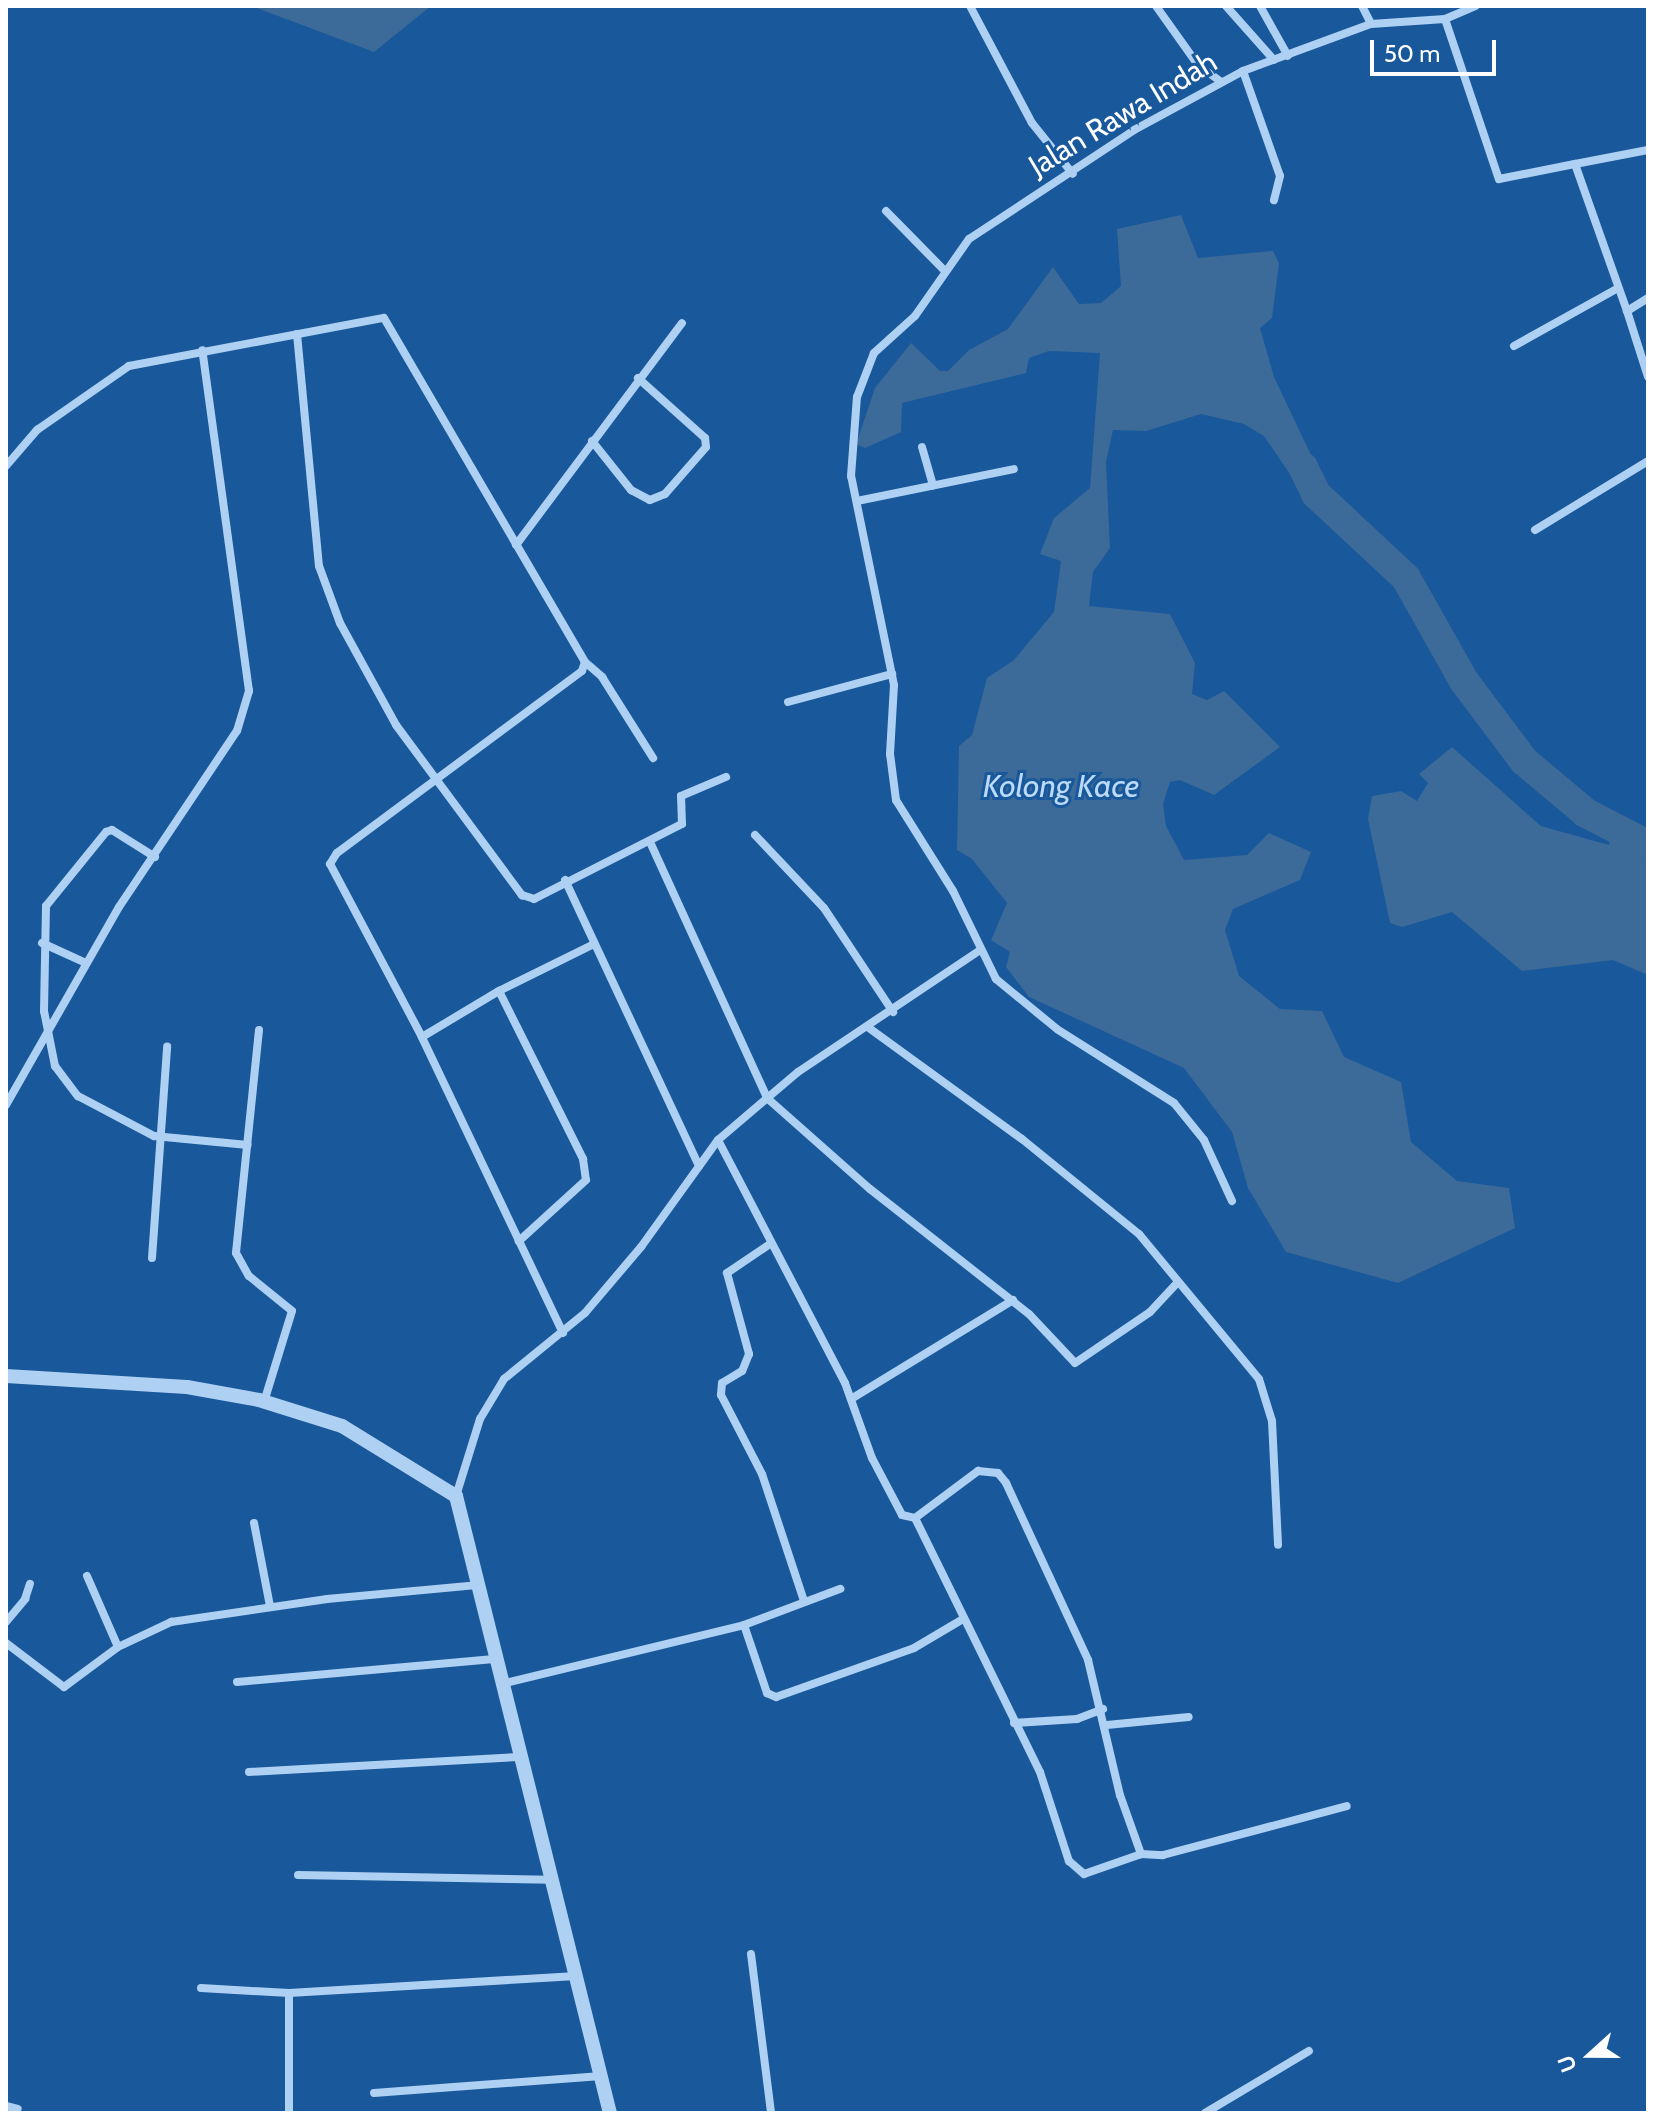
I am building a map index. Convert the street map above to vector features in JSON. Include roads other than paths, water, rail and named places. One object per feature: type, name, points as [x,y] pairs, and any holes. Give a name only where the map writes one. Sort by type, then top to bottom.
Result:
[{"type":"street","points":[[970,6],[1032,123],[1073,174]]},
{"type":"street","points":[[1156,6],[1198,65],[1220,81]]},
{"type":"street","points":[[1226,6],[1274,60]]},
{"type":"street","points":[[1260,6],[1288,56]]},
{"type":"street","points":[[1362,6],[1371,24]]},
{"type":"street","name":"Jalan Rawa Indah","points":[[1232,1201],[1204,1140],[1174,1103],[1068,1037],[1005,989],[979,951],[953,891],[896,800],[890,754],[892,674],[851,457],[857,397],[862,377],[874,353],[925,301],[944,270],[969,239],[1073,174],[1134,130],[1220,81],[1371,24],[1445,19],[1475,6]]},
{"type":"street","points":[[1445,19],[1499,179],[1648,150]]},
{"type":"street","points":[[1243,71],[1280,176],[1274,200]]},
{"type":"street","points":[[1575,164],[1648,377]]},
{"type":"street","points":[[886,211],[944,270]]},
{"type":"street","points":[[1514,346],[1618,288]]},
{"type":"street","points":[[1627,311],[1648,298]]},
{"type":"street","points":[[6,466],[37,430],[107,378],[153,358],[297,334],[378,316],[389,323],[585,662],[602,677],[653,758]]},
{"type":"street","points":[[516,545],[682,323]]},
{"type":"street","points":[[297,334],[319,566],[364,675],[435,779],[522,895],[534,899],[565,880],[650,842],[682,824],[681,796],[726,777]]},
{"type":"street","points":[[6,1105],[86,963],[237,731],[249,691],[202,350]]},
{"type":"street","points":[[592,441],[631,490],[650,500],[665,494],[706,447],[705,438],[638,378]]},
{"type":"street","points":[[922,447],[933,485]]},
{"type":"street","points":[[1535,530],[1648,461]]},
{"type":"street","points":[[857,501],[1014,469]]},
{"type":"street","points":[[563,1333],[422,1037],[330,864],[337,853],[582,671],[585,662]]},
{"type":"street","points":[[788,702],[892,674]]},
{"type":"street","points":[[155,857],[112,830],[106,832],[46,906],[42,943],[55,1066],[78,1096],[161,1137],[248,1145]]},
{"type":"street","points":[[755,835],[824,908],[893,1012]]},
{"type":"street","points":[[650,842],[767,1098],[870,1189],[1013,1300],[1075,1363],[1150,1312],[1177,1283]]},
{"type":"street","points":[[565,880],[699,1166]]},
{"type":"street","points":[[42,943],[86,963]]},
{"type":"street","points":[[422,1037],[499,991],[594,944]]},
{"type":"street","points":[[610,2113],[500,1684],[456,1496],[480,1419],[504,1379],[563,1333],[641,1247],[718,1140],[798,1072],[893,1012],[979,951]]},
{"type":"street","points":[[499,991],[586,1170],[577,1191],[519,1241]]},
{"type":"street","points":[[869,1028],[1022,1139],[1139,1234],[1259,1379],[1269,1400],[1278,1545]]},
{"type":"street","points":[[259,1030],[236,1253],[249,1276],[282,1297],[292,1311],[264,1402]]},
{"type":"street","points":[[152,1258],[167,1047]]},
{"type":"street","points":[[718,1140],[851,1399],[898,1509],[915,1518],[1040,1772],[1077,1871],[1104,1870],[1141,1854],[1163,1855],[1347,1806]]},
{"type":"street","points":[[770,1244],[727,1273],[749,1354],[742,1371],[720,1389],[762,1474],[804,1601]]},
{"type":"street","points":[[851,1399],[1013,1300]]},
{"type":"street","points":[[6,1376],[187,1387],[264,1402],[342,1426],[456,1496]]},
{"type":"street","points":[[915,1518],[967,1477],[987,1469],[998,1473],[1047,1565],[1103,1709],[1120,1795],[1141,1854]]},
{"type":"street","points":[[254,1523],[270,1606]]},
{"type":"street","points":[[87,1576],[118,1647]]},
{"type":"street","points":[[6,1622],[25,1599],[30,1584]]},
{"type":"street","points":[[6,1643],[64,1687],[118,1647],[171,1622],[270,1606],[479,1585]]},
{"type":"street","points":[[500,1684],[744,1625],[840,1589]]},
{"type":"street","points":[[744,1625],[767,1693],[788,1697],[914,1648],[963,1619]]},
{"type":"street","points":[[237,1682],[494,1659]]},
{"type":"street","points":[[1014,1723],[1077,1719],[1103,1709]]},
{"type":"street","points":[[1107,1725],[1189,1717]]},
{"type":"street","points":[[249,1772],[519,1757]]},
{"type":"street","points":[[298,1875],[550,1880]]},
{"type":"street","points":[[751,1954],[771,2113]]},
{"type":"street","points":[[201,1988],[289,1993],[576,1976]]},
{"type":"street","points":[[289,1993],[289,2113]]},
{"type":"street","points":[[1205,2113],[1224,2108],[1309,2051]]},
{"type":"street","points":[[374,2093],[602,2076]]},
{"type":"street","points":[[6,2106],[18,2109]]},
{"type":"water","points":[[251,6],[431,6],[374,52]]},
{"type":"water","name":"Kolong Kace","points":[[1181,215],[1198,258],[1273,251],[1279,263],[1272,318],[1260,328],[1274,377],[1329,493],[1317,514],[1264,436],[1244,424],[1201,414],[1146,431],[1113,430],[1106,462],[1110,548],[1093,572],[1089,606],[1170,614],[1195,663],[1192,694],[1207,700],[1224,691],[1280,747],[1214,795],[1180,780],[1170,782],[1163,804],[1166,826],[1184,860],[1247,855],[1269,833],[1311,852],[1300,880],[1233,909],[1225,930],[1239,976],[1280,1009],[1322,1011],[1344,1057],[1401,1082],[1411,1142],[1457,1181],[1509,1188],[1515,1228],[1398,1283],[1286,1252],[1248,1188],[1232,1132],[1184,1068],[1029,997],[1006,967],[1010,952],[991,940],[1007,903],[972,859],[957,850],[959,746],[972,735],[987,678],[1014,660],[1054,612],[1061,561],[1040,554],[1054,518],[1090,488],[1100,353],[1049,351],[1029,358],[1026,373],[902,403],[901,432],[865,448],[856,444],[875,388],[911,343],[940,371],[948,371],[969,350],[1008,329],[1053,267],[1079,304],[1101,303],[1121,286],[1117,229]]},
{"type":"water","points":[[1452,747],[1541,826],[1609,845],[1611,835],[1584,825],[1586,805],[1648,837],[1648,975],[1613,960],[1522,971],[1452,912],[1402,927],[1390,923],[1368,819],[1372,796],[1401,791],[1417,801],[1428,783],[1419,774]]},
{"type":"waterway","points":[[1303,467],[1316,494],[1406,578],[1464,681],[1524,761],[1586,813],[1648,845]]}]
